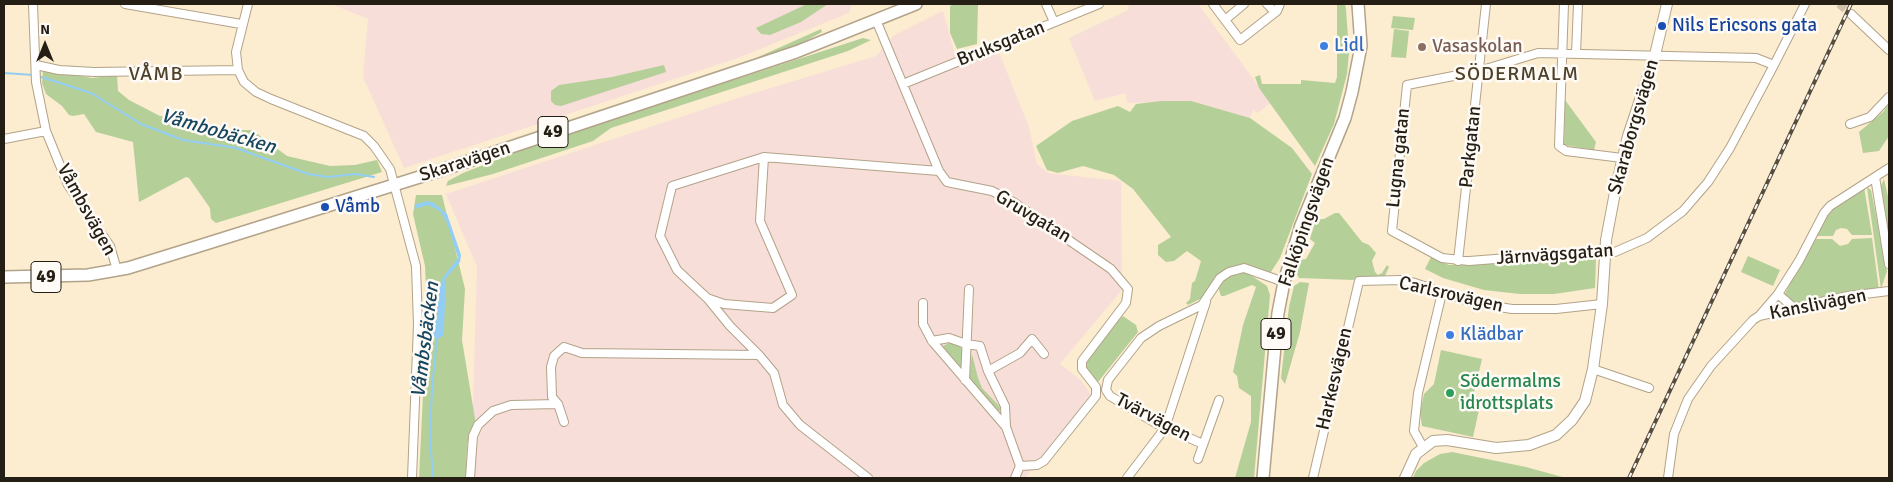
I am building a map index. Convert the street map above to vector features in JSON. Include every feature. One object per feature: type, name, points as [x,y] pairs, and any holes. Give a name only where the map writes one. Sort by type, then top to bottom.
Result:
[{"type":"main road","name":"Skaravägen","points":[[4,277],[88,274],[117,270],[290,219],[796,52],[916,4]]},
{"type":"main road","name":"Falköpingsvägen","points":[[1352,4],[1358,58]]},
{"type":"main road","name":"Falköpingsvägen","points":[[1263,478],[1278,313],[1284,282],[1301,225],[1345,118],[1352,92],[1361,46],[1358,4]]},
{"type":"street","name":"Våmbsvägen","points":[[33,4],[36,82],[46,131],[68,185],[108,240],[117,270]]},
{"type":"street","points":[[125,4],[241,24]]},
{"type":"street","points":[[248,4],[241,24],[236,52],[238,70],[244,82],[256,92],[364,136],[384,158],[394,185],[416,266],[418,325],[412,478]]},
{"type":"street","points":[[1046,4],[1054,22]]},
{"type":"street","name":"Bruksgatan","points":[[902,84],[1099,4]]},
{"type":"street","points":[[1213,4],[1240,40],[1275,12],[1280,4]]},
{"type":"street","points":[[1225,20],[1244,4]]},
{"type":"street","points":[[1268,4],[1275,12]]},
{"type":"street","name":"Parkgatan","points":[[1458,261],[1486,4]]},
{"type":"street","points":[[1564,4],[1560,148],[1622,158]]},
{"type":"street","points":[[1576,54],[1578,4]]},
{"type":"street","name":"Skaraborgsvägen","points":[[1423,447],[1440,440],[1483,447],[1510,448],[1547,439],[1566,427],[1579,411],[1590,388],[1602,304],[1605,251],[1622,158],[1655,55],[1667,4]]},
{"type":"street","name":"Järnvägsgatan","points":[[1392,231],[1442,258],[1458,261],[1605,251],[1615,252],[1630,247],[1656,232],[1683,211],[1708,182],[1730,148],[1805,4]]},
{"type":"street","points":[[1851,14],[1889,50]]},
{"type":"street","name":"Gruvgatan","points":[[876,20],[940,171],[947,182],[953,185],[992,191],[1013,202],[1077,244],[1123,282],[1128,293],[1126,303],[1082,361],[1082,369],[1097,391],[1092,402],[1044,461],[1037,465],[1020,466]]},
{"type":"street","points":[[1479,72],[1531,54],[1756,58],[1774,65]]},
{"type":"street","points":[[36,66],[59,70],[94,72],[238,70]]},
{"type":"street","name":"Lugna gatan","points":[[1392,231],[1407,85],[1479,72]]},
{"type":"street","points":[[1850,124],[1870,117],[1889,97]]},
{"type":"street","points":[[4,139],[46,131]]},
{"type":"street","points":[[868,478],[800,425],[783,404],[774,373],[730,326],[707,298],[677,270],[660,236],[672,186],[764,157],[940,171]]},
{"type":"street","points":[[707,298],[724,304],[773,308],[792,295],[760,221],[764,157]]},
{"type":"street","points":[[1759,316],[1778,294],[1824,213],[1830,206],[1889,168]]},
{"type":"street","points":[[1875,177],[1889,264]]},
{"type":"street","points":[[1126,478],[1165,428],[1206,302],[1220,278],[1238,268],[1249,269],[1270,279],[1284,282]]},
{"type":"street","name":"Carlsrovägen","points":[[1359,281],[1400,280],[1474,303],[1512,309],[1556,309],[1602,304]]},
{"type":"street","name":"Harkesvägen","points":[[1313,478],[1359,281]]},
{"type":"street","points":[[965,380],[969,289]]},
{"type":"street","name":"Kanslivägen","points":[[1668,478],[1674,434],[1688,399],[1711,366],[1752,320],[1759,316],[1848,296],[1889,291]]},
{"type":"street","points":[[1405,478],[1416,454],[1423,447],[1414,431],[1418,393],[1442,293]]},
{"type":"street","points":[[1778,294],[1794,309]]},
{"type":"street","name":"Tvärvägen","points":[[1203,444],[1165,428],[1111,396],[1106,390],[1108,380],[1141,338],[1206,302]]},
{"type":"street","points":[[923,303],[923,324],[932,341],[1006,428]]},
{"type":"street","points":[[932,341],[948,338],[980,346],[988,371],[1005,406],[1006,428],[1020,466],[1015,478]]},
{"type":"street","points":[[988,371],[1020,354],[1032,339],[1044,354]]},
{"type":"street","points":[[564,422],[558,404],[552,397],[551,367],[554,356],[564,347],[582,353],[759,355]]},
{"type":"street","points":[[1593,368],[1649,388]]},
{"type":"street","name":"Tvärvägen","points":[[1198,458],[1219,400]]},
{"type":"street","points":[[470,478],[473,436],[485,417],[493,411],[511,405],[558,404]]},
{"type":"shaded area","points":[[331,4],[852,4],[849,13],[738,58],[404,168],[363,77],[368,19]]},
{"type":"shaded area","points":[[1129,4],[1198,4],[1271,103],[1257,113],[1253,110],[1250,118],[1191,101],[1127,103],[1126,93],[1095,101],[1069,38],[1128,10]]},
{"type":"shaded area","points":[[943,11],[958,66],[998,50],[1029,127],[1037,164],[1048,173],[1121,181],[1122,290],[1060,364],[1081,380],[1091,395],[1025,478],[460,478],[461,420],[473,403],[477,267],[446,194],[738,98],[876,56],[893,36]]},
{"type":"green space","points":[[807,4],[828,4],[801,22],[770,35],[761,34],[756,28]]},
{"type":"green space","points":[[955,4],[978,4],[977,44],[957,49],[950,33],[950,6]]},
{"type":"green space","points":[[1337,4],[1345,4],[1346,9],[1349,53],[1347,74],[1334,124],[1315,166],[1259,88],[1255,77],[1260,75],[1262,84],[1301,84],[1301,80],[1335,83],[1337,77]]},
{"type":"green space","points":[[1393,16],[1415,18],[1413,30],[1391,28]]},
{"type":"green space","points":[[821,29],[822,32],[800,44],[408,173],[756,58]]},
{"type":"green space","points":[[1394,29],[1409,31],[1406,58],[1391,57]]},
{"type":"green space","points":[[863,38],[871,40],[848,51],[611,128],[593,141],[493,174],[446,186],[448,181],[463,173],[540,143]]},
{"type":"green space","points":[[664,65],[666,72],[561,106],[555,105],[551,101],[551,91],[559,85],[612,77]]},
{"type":"green space","points":[[43,69],[92,78],[117,75],[118,91],[129,100],[160,116],[185,116],[195,130],[208,133],[229,130],[252,130],[287,156],[330,166],[355,165],[377,160],[382,172],[216,223],[211,219],[210,208],[189,178],[186,177],[139,202],[133,142],[96,132],[84,114],[69,115],[62,106],[46,94],[42,83]]},
{"type":"green space","points":[[1565,100],[1596,142],[1594,150],[1564,145]]},
{"type":"green space","points":[[1161,101],[1191,101],[1250,118],[1292,148],[1312,174],[1280,258],[1269,275],[1244,265],[1231,267],[1223,272],[1202,298],[1188,305],[1186,303],[1190,299],[1192,283],[1195,281],[1201,261],[1187,251],[1174,261],[1166,262],[1158,255],[1158,245],[1171,237],[1133,189],[1114,175],[1083,166],[1058,173],[1047,170],[1036,146],[1072,121],[1118,106],[1130,112],[1136,104]]},
{"type":"green space","points":[[1889,104],[1889,136],[1879,151],[1863,153],[1859,132],[1883,112]]},
{"type":"green space","points":[[1884,179],[1889,201],[1889,243],[1880,188]]},
{"type":"green space","points":[[1864,187],[1872,235],[1852,235],[1847,229],[1841,228],[1836,230],[1833,236],[1814,236],[1826,213]]},
{"type":"green space","points":[[1867,187],[1871,190],[1887,271],[1881,289]]},
{"type":"green space","points":[[416,195],[442,195],[465,289],[462,340],[476,425],[467,444],[466,478],[419,478],[427,310],[425,266],[413,214]]},
{"type":"green space","points":[[1339,213],[1362,242],[1369,245],[1376,253],[1372,261],[1375,272],[1378,275],[1382,273],[1387,265],[1389,267],[1385,276],[1359,276],[1353,280],[1299,278],[1297,274],[1300,260],[1306,259],[1315,243],[1310,239],[1316,219],[1324,219]]},
{"type":"green space","points":[[1872,238],[1879,290],[1793,305],[1784,296],[1812,239],[1832,239],[1840,246],[1848,244],[1852,239]]},
{"type":"green space","points":[[1594,255],[1596,258],[1595,288],[1554,294],[1520,294],[1484,290],[1443,278],[1425,269],[1431,257],[1449,265]]},
{"type":"green space","points":[[1748,256],[1780,270],[1773,286],[1741,272]]},
{"type":"green space","points":[[1246,272],[1267,286],[1270,295],[1254,478],[1235,478],[1251,422],[1251,396],[1239,388],[1237,376],[1233,372],[1243,325],[1256,287],[1252,285],[1221,296],[1218,287],[1229,276]]},
{"type":"green space","points":[[1300,282],[1309,283],[1300,332],[1285,384],[1281,378],[1289,307],[1294,286]]},
{"type":"green space","points":[[1123,316],[1136,325],[1138,332],[1098,382],[1088,373],[1085,360],[1106,333]]},
{"type":"green space","points":[[949,343],[956,344],[963,350],[962,371],[942,349],[943,346]]},
{"type":"green space","name":"Södermalms idrottsplats","points":[[1441,350],[1482,359],[1474,393],[1481,401],[1473,437],[1422,426],[1420,413],[1424,394],[1434,384]]},
{"type":"green space","points":[[972,354],[982,388],[1001,408],[999,412],[969,378]]},
{"type":"green space","name":"Södermalms idrottsplats","points":[[1452,452],[1526,467],[1566,478],[1413,478],[1416,471],[1424,463],[1440,454]]},
{"type":"water","points":[[428,201],[434,203],[447,214],[461,255],[460,262],[446,278],[443,336],[437,339],[432,336],[432,331],[436,321],[440,287],[443,277],[458,258],[447,223],[440,211],[428,205],[414,209],[416,204]]},
{"type":"waterway","name":"Våmbobäcken","points":[[4,73],[34,75]]},
{"type":"waterway","name":"Våmbobäcken","points":[[38,76],[91,93],[141,124],[183,140],[236,148],[308,174],[328,177],[355,174],[374,177]]},
{"type":"waterway","name":"Våmbsbäcken","points":[[433,478],[430,437],[437,338]]},
{"type":"tunnel","points":[[1839,4],[1851,14]]},
{"type":"railway","points":[[1629,478],[1851,4]]},
{"type":"place","name":"Nils Ericsons gata","points":[[1662,26]]},
{"type":"place","name":"Lidl","points":[[1324,46]]},
{"type":"place","name":"Vasaskolan","points":[[1422,47]]},
{"type":"place","name":"Våmb","points":[[325,207]]},
{"type":"place","name":"Klädbar","points":[[1450,335]]},
{"type":"place","name":"Södermalms idrottsplats","points":[[1450,393]]},
{"type":"district","name":"VÅMB","points":[[156,75]]},
{"type":"district","name":"SÖDERMALM","points":[[1517,75]]}]
